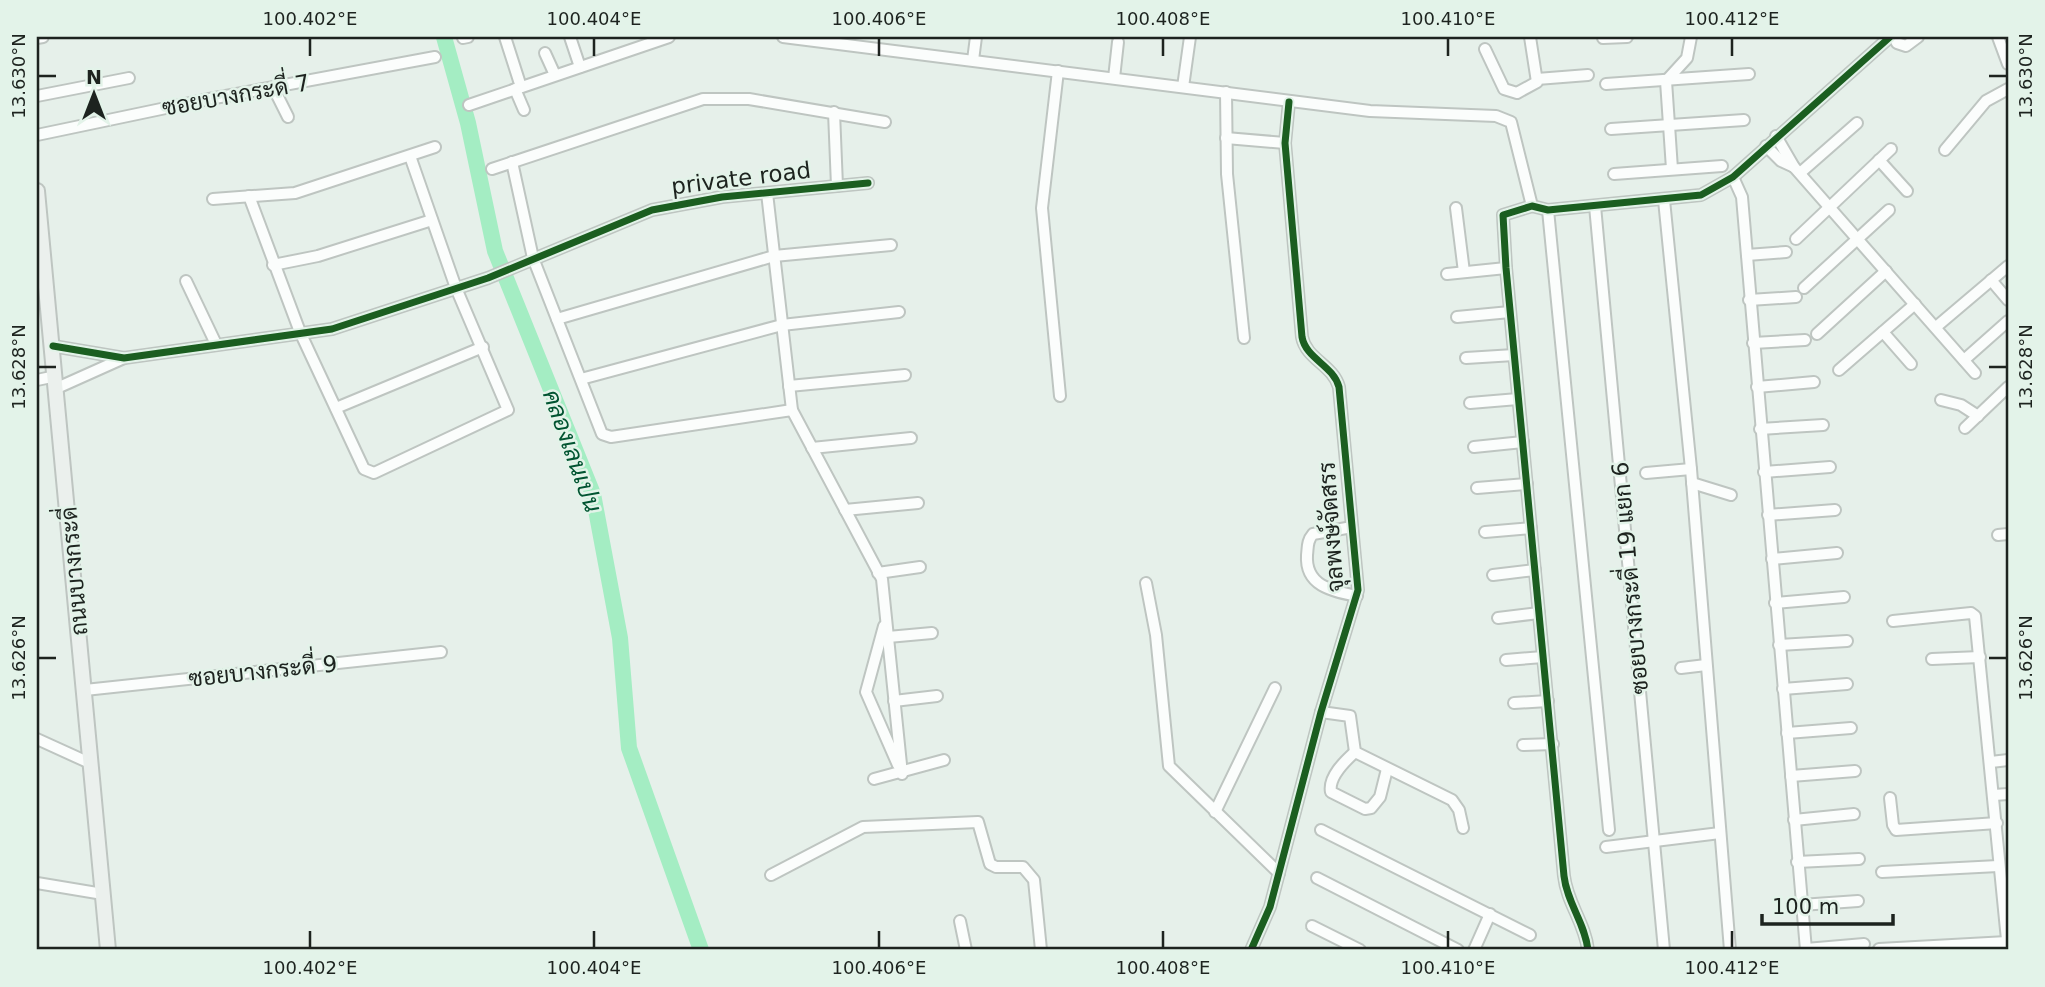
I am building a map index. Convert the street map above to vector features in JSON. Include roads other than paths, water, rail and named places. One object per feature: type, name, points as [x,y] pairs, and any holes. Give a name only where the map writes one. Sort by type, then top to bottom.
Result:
[{"type":"street","points":[[37,38],[43,37]]},
{"type":"street","points":[[505,37],[524,110]]},
{"type":"street","points":[[570,37],[580,67]]},
{"type":"street","points":[[783,37],[1289,102],[1370,111],[1503,118],[1511,122],[1513,128],[1532,206]]},
{"type":"street","points":[[973,60],[976,37]]},
{"type":"street","points":[[1183,87],[1190,37]]},
{"type":"street","points":[[1485,48],[1508,92],[1517,93],[1533,86],[1537,79],[1530,37]]},
{"type":"street","points":[[1603,38],[1627,37]]},
{"type":"street","points":[[1672,169],[1666,81],[1687,58],[1691,37]]},
{"type":"street","points":[[1588,950],[1584,933],[1565,889],[1503,215],[1532,206],[1548,210],[1664,200],[1711,192],[1733,177],[1776,136],[1892,37],[1897,43],[1906,46],[1918,37]]},
{"type":"street","points":[[1998,37],[2008,64]]},
{"type":"street","points":[[469,104],[661,38]]},
{"type":"street","points":[[1114,78],[1118,42]]},
{"type":"street","points":[[545,53],[555,75]]},
{"type":"street","name":"ซอยบางกระดี่ 7","points":[[37,135],[204,100],[435,57]]},
{"type":"street","points":[[1058,71],[1042,208],[1060,397]]},
{"type":"street","points":[[1606,84],[1749,74]]},
{"type":"street","points":[[1537,79],[1588,75]]},
{"type":"street","points":[[37,96],[129,78]]},
{"type":"street","points":[[274,89],[288,117]]},
{"type":"street","points":[[1945,150],[1986,101],[2008,89]]},
{"type":"street","points":[[1226,92],[1227,174],[1244,338]]},
{"type":"street","points":[[492,169],[703,99],[749,99],[885,122]]},
{"type":"street","name":"จุลพงษ์จัดสรร","points":[[1251,950],[1270,907],[1321,712],[1357,596],[1339,387],[1331,370],[1307,349],[1301,337],[1285,143],[1289,102]]},
{"type":"street","points":[[834,112],[837,186]]},
{"type":"street","points":[[1611,129],[1744,120]]},
{"type":"street","points":[[1797,170],[1857,123]]},
{"type":"street","points":[[1776,136],[1797,170],[1975,373]]},
{"type":"street","points":[[1226,138],[1285,143]]},
{"type":"street","points":[[1766,146],[1781,161],[1797,170]]},
{"type":"street","points":[[213,198],[295,193],[435,147]]},
{"type":"street","points":[[1796,239],[1828,205],[1891,149]]},
{"type":"street","points":[[249,196],[300,332],[364,468],[374,473],[507,412],[509,407],[456,288],[410,156]]},
{"type":"street","points":[[1879,160],[1907,191]]},
{"type":"street","points":[[512,162],[533,258],[606,437],[792,411]]},
{"type":"street","points":[[1614,174],[1722,166]]},
{"type":"street","points":[[1733,177],[1742,197],[1756,387],[1806,950],[1864,944]]},
{"type":"street","name":"private road","points":[[456,288],[506,271],[652,210],[686,202],[868,183]]},
{"type":"street","name":"ถนนบางกระดี่","points":[[37,191],[108,950]]},
{"type":"street","points":[[767,193],[792,411],[878,573],[888,636],[901,769]]},
{"type":"street","points":[[1664,200],[1691,469],[1730,950]]},
{"type":"street","name":"ซอยบางกระดี่ 19 แยก 6","points":[[1595,206],[1664,950]]},
{"type":"street","points":[[1456,208],[1464,272]]},
{"type":"street","points":[[1548,210],[1609,830]]},
{"type":"street","points":[[1749,300],[1800,292],[1889,211]]},
{"type":"street","points":[[273,265],[318,256],[432,220]]},
{"type":"street","points":[[557,319],[774,256],[891,245]]},
{"type":"street","points":[[1747,255],[1786,252]]},
{"type":"street","points":[[1936,327],[2008,266]]},
{"type":"street","points":[[1447,274],[1506,268]]},
{"type":"street","points":[[1816,334],[1886,271]]},
{"type":"street","points":[[1991,280],[2008,300]]},
{"type":"street","points":[[186,281],[216,344]]},
{"type":"street","points":[[37,380],[56,382],[85,375],[124,358],[332,328],[456,288]]},
{"type":"street","points":[[1839,370],[1915,304]]},
{"type":"street","points":[[581,379],[782,325],[899,312]]},
{"type":"street","points":[[1457,317],[1510,312]]},
{"type":"street","points":[[1964,360],[2008,321]]},
{"type":"street","points":[[1883,332],[1911,364]]},
{"type":"street","points":[[1753,343],[1805,340]]},
{"type":"street","points":[[53,346],[124,358]]},
{"type":"street","points":[[336,408],[483,347]]},
{"type":"street","points":[[83,352],[85,375]]},
{"type":"street","points":[[1466,358],[1514,355]]},
{"type":"street","points":[[789,386],[905,375]]},
{"type":"street","points":[[1756,387],[1814,382]]},
{"type":"street","points":[[1965,428],[2008,387]]},
{"type":"street","points":[[1470,403],[1518,399]]},
{"type":"street","points":[[1941,400],[1961,405],[1978,416]]},
{"type":"street","points":[[1760,429],[1823,425]]},
{"type":"street","points":[[811,448],[911,438]]},
{"type":"street","points":[[1474,447],[1523,442]]},
{"type":"street","points":[[1764,472],[1830,467]]},
{"type":"street","points":[[1646,473],[1691,469]]},
{"type":"street","points":[[1692,483],[1731,495]]},
{"type":"street","points":[[1477,488],[1527,484]]},
{"type":"street","points":[[845,510],[918,503]]},
{"type":"street","points":[[1768,515],[1835,510]]},
{"type":"street","points":[[1352,527],[1313,534],[1308,540],[1306,568],[1308,574],[1328,589],[1357,596]]},
{"type":"street","points":[[1485,532],[1531,528]]},
{"type":"street","points":[[1772,559],[1838,554]]},
{"type":"street","points":[[878,573],[920,567]]},
{"type":"street","points":[[1493,575],[1535,570]]},
{"type":"street","points":[[1146,583],[1156,635],[1168,762],[1171,769],[1279,873]]},
{"type":"street","points":[[1775,603],[1844,597]]},
{"type":"street","points":[[1498,618],[1539,613]]},
{"type":"street","points":[[1879,948],[2007,946],[2002,858],[1976,618],[1971,613],[1893,621]]},
{"type":"street","points":[[886,620],[866,692],[901,769]]},
{"type":"street","points":[[888,636],[932,633]]},
{"type":"street","points":[[1779,645],[1847,641]]},
{"type":"street","name":"ซอยบางกระดี่ 9","points":[[85,690],[441,652]]},
{"type":"street","points":[[1506,660],[1543,657]]},
{"type":"street","points":[[1932,659],[1980,657]]},
{"type":"street","points":[[1681,668],[1706,665]]},
{"type":"street","points":[[1783,689],[1847,684]]},
{"type":"street","points":[[1215,812],[1275,688]]},
{"type":"street","points":[[894,701],[937,696]]},
{"type":"street","points":[[1514,703],[1548,701]]},
{"type":"street","points":[[1321,712],[1350,716],[1355,752]]},
{"type":"street","points":[[1787,733],[1851,728]]},
{"type":"street","points":[[37,739],[92,764]]},
{"type":"street","points":[[1523,745],[1552,744]]},
{"type":"street","points":[[1355,752],[1454,802],[1463,828]]},
{"type":"street","points":[[1355,752],[1344,762],[1331,783],[1331,792],[1364,809],[1371,808],[1381,797],[1387,769]]},
{"type":"street","points":[[1991,762],[2008,760]]},
{"type":"street","points":[[874,779],[901,769]]},
{"type":"street","points":[[1791,776],[1855,771]]},
{"type":"street","points":[[1994,795],[2008,794]]},
{"type":"street","points":[[1890,798],[1896,830],[1997,823]]},
{"type":"street","points":[[1794,820],[1854,814]]},
{"type":"street","points":[[771,875],[863,827],[978,822],[990,864],[996,867],[1023,867],[1034,880],[1041,950]]},
{"type":"street","points":[[1321,830],[1530,935]]},
{"type":"street","points":[[1606,847],[1720,833]]},
{"type":"street","points":[[1882,872],[2002,858]]},
{"type":"street","points":[[1797,862],[1858,859]]},
{"type":"street","points":[[1317,878],[1458,950]]},
{"type":"street","points":[[37,883],[103,894]]},
{"type":"street","points":[[1801,905],[1858,901]]},
{"type":"street","points":[[1474,950],[1490,914]]},
{"type":"street","points":[[960,921],[966,950]]},
{"type":"street","points":[[1312,926],[1360,950]]},
{"type":"waterway","name":"คลองเลนเปน","points":[[444,37],[468,123],[495,251],[593,494],[620,638],[629,748],[701,950]]}]
